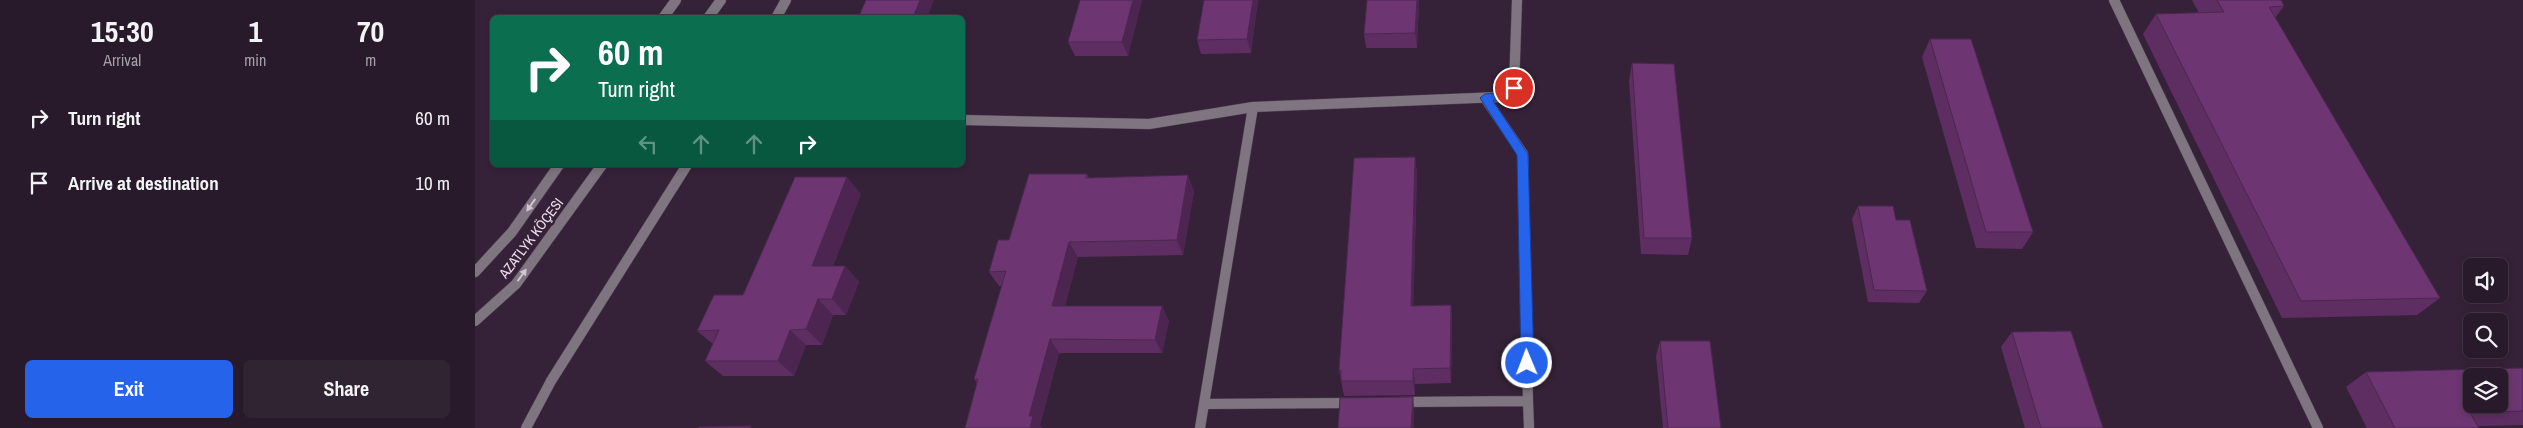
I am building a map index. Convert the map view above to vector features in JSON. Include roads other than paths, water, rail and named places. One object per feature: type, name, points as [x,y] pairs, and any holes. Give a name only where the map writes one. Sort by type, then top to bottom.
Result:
[{"type":"street","points":[[665,15],[676,0]]},
{"type":"street","points":[[710,15],[721,0]]},
{"type":"street","points":[[778,15],[787,0]]},
{"type":"street","points":[[965,120],[1149,124],[1253,107],[1500,97],[1514,88],[1517,0]]},
{"type":"street","points":[[2114,0],[2319,428]]},
{"type":"street","points":[[1485,98],[1523,154],[1529,428]]},
{"type":"street","points":[[1200,428],[1253,107]]},
{"type":"street","points":[[475,272],[512,232],[558,167]]},
{"type":"street","name":"AZATLYK KÖÇESI","points":[[475,321],[515,284],[601,167]]},
{"type":"street","points":[[526,428],[551,381],[686,167]]},
{"type":"street","points":[[1391,402],[1528,401]]},
{"type":"street","points":[[1204,404],[1361,403]]}]
